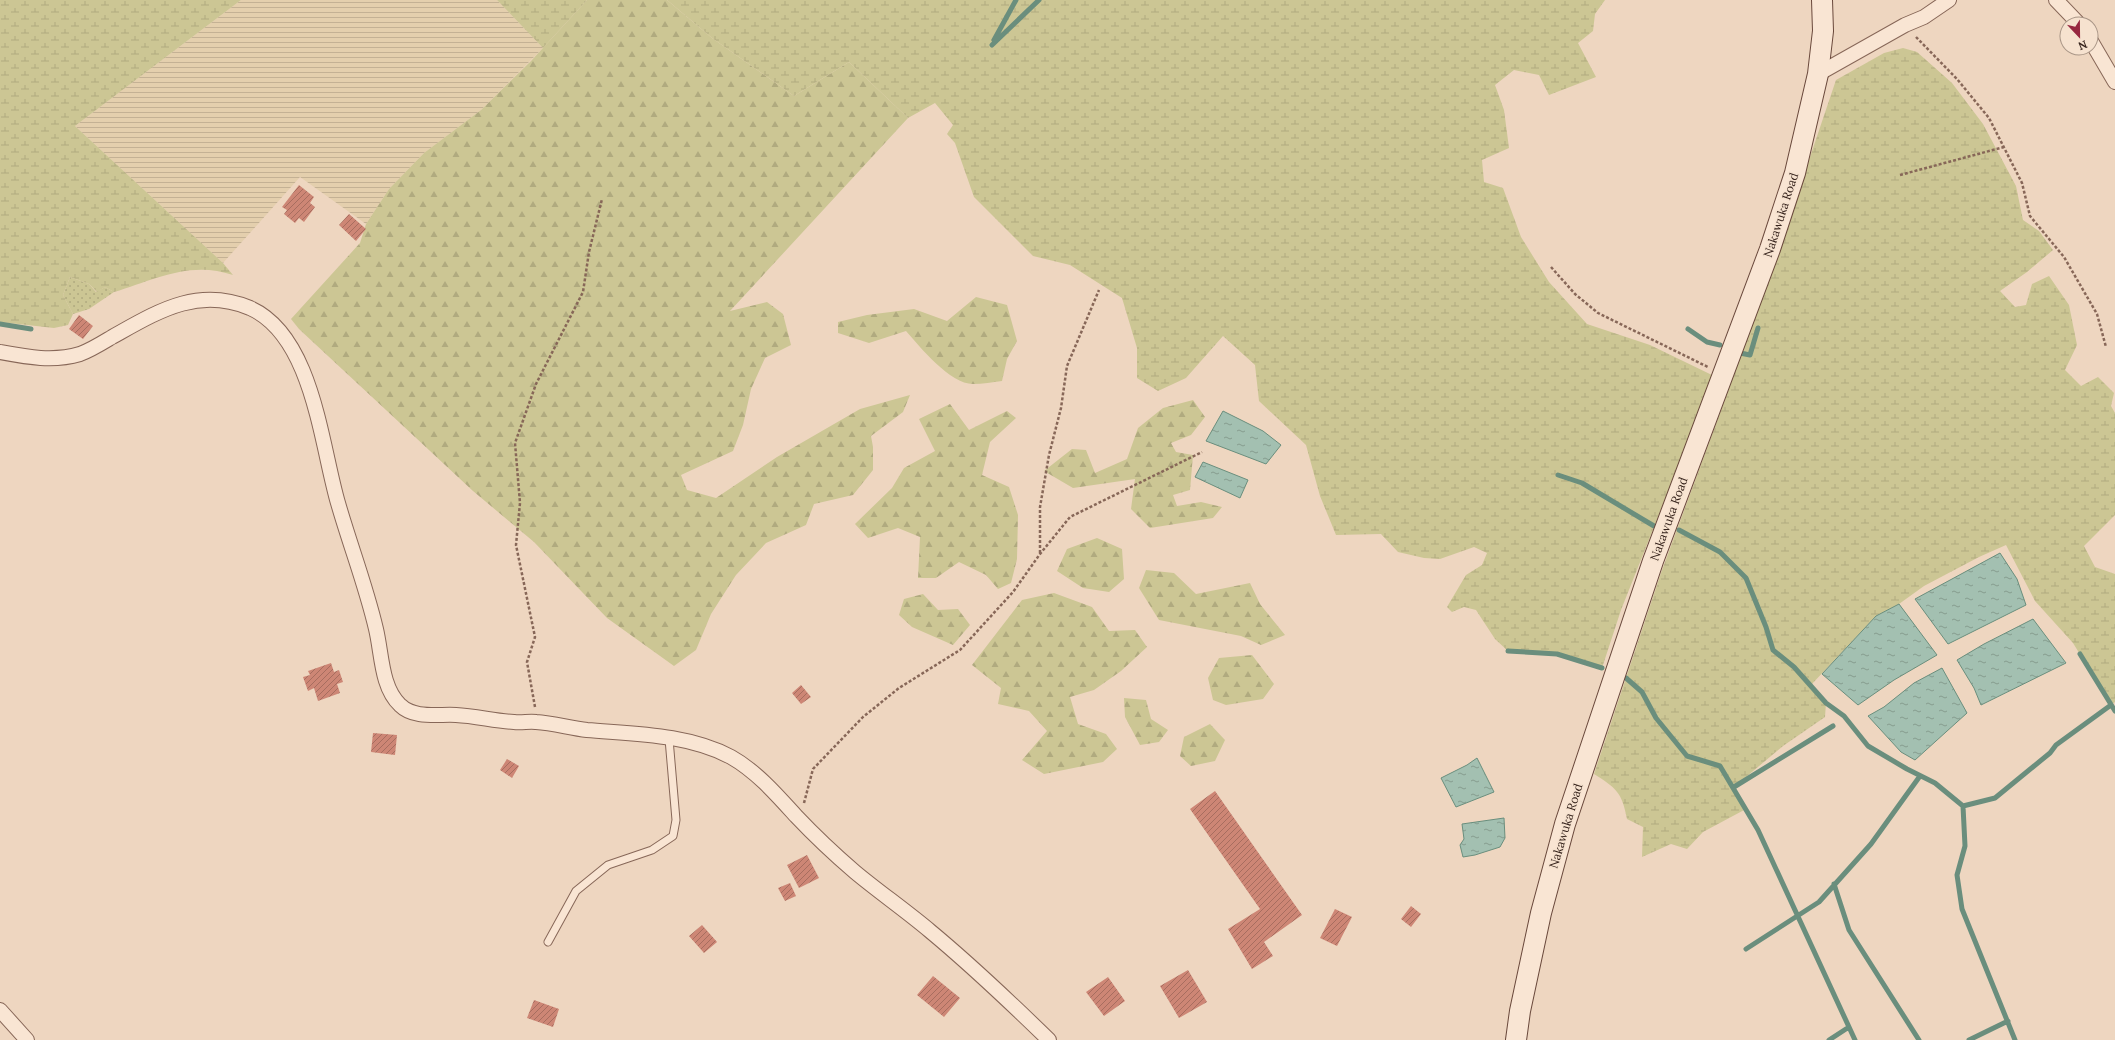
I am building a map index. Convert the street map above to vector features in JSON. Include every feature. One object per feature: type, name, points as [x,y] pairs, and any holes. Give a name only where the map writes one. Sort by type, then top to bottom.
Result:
[{"type":"main road","name":"Nakawuka Road","points":[[1516,1040],[1520,1011],[1541,913],[1565,824],[1653,561],[1770,249],[1795,173],[1818,74],[1823,30],[1822,0]]},
{"type":"street","points":[[1818,74],[1905,25],[1924,17],[1949,0]]},
{"type":"street","points":[[2056,0],[2071,16]]},
{"type":"street","points":[[2099,55],[2115,82]]},
{"type":"street","points":[[0,352],[36,358],[61,359],[85,352],[164,309],[191,301],[223,300],[252,309],[274,325],[289,344],[309,387],[319,418],[335,492],[372,611],[387,686],[397,703],[408,712],[430,715],[458,715],[515,722],[537,722],[583,729],[638,733],[699,745],[732,758],[773,790],[799,819],[855,872],[892,900],[983,976],[1049,1040]]},
{"type":"street","points":[[0,1010],[27,1040]]},
{"type":"lane","points":[[548,942],[576,891],[608,865],[652,850],[673,836],[676,820],[669,739]]},
{"type":"path","points":[[1905,25],[1957,79],[1984,112],[2022,183],[2030,216],[2067,263],[2096,314],[2106,347]]},
{"type":"path","points":[[1900,175],[2004,147]]},
{"type":"path","points":[[537,722],[527,662],[535,637],[516,545],[520,503],[515,443],[536,384],[583,292],[588,252],[602,199]]},
{"type":"path","points":[[1551,267],[1575,294],[1598,313],[1723,374]]},
{"type":"path","points":[[1040,554],[1040,507],[1049,455],[1061,408],[1067,366],[1099,290]]},
{"type":"path","points":[[799,819],[814,769],[863,717],[899,688],[960,650],[1013,592],[1040,554],[1070,517],[1202,452]]},
{"type":"shaded area","points":[[241,0],[497,0],[543,48],[481,110],[424,153],[389,189],[366,224],[300,177],[223,263],[75,126]]},
{"type":"green space","points":[[0,0],[241,0],[75,126],[223,263],[233,275],[217,271],[202,270],[172,273],[114,292],[105,287],[97,292],[89,284],[70,277],[63,295],[73,314],[68,325],[54,328],[0,322]]},
{"type":"green space","points":[[497,0],[587,0],[543,48]]},
{"type":"green space","points":[[587,0],[667,0],[712,38],[794,96],[849,62],[908,118],[730,311],[767,302],[783,314],[791,345],[765,358],[751,389],[743,425],[733,451],[681,475],[687,490],[716,498],[777,457],[860,409],[910,395],[903,412],[871,436],[873,447],[873,470],[853,495],[814,504],[806,525],[766,543],[736,575],[711,614],[696,650],[674,666],[607,618],[534,542],[473,491],[299,329],[291,319],[360,243],[366,224],[389,189],[424,153],[481,110],[531,61]]},
{"type":"green space","points":[[667,0],[1605,0],[1595,14],[1593,31],[1578,43],[1596,77],[1549,95],[1539,75],[1514,70],[1495,85],[1504,110],[1509,148],[1482,160],[1484,182],[1503,188],[1521,237],[1549,282],[1587,324],[1650,345],[1714,376],[1621,610],[1602,668],[1557,654],[1508,651],[1495,639],[1476,610],[1464,607],[1452,612],[1447,607],[1466,575],[1482,565],[1487,553],[1474,547],[1440,559],[1424,558],[1398,552],[1381,534],[1336,535],[1320,496],[1306,445],[1259,401],[1255,365],[1223,336],[1186,378],[1158,391],[1137,378],[1137,348],[1122,298],[1070,265],[1033,256],[974,197],[955,143],[947,134],[953,125],[935,103],[908,118],[849,62],[794,96],[712,38]]},
{"type":"green space","points":[[1903,48],[1917,52],[1952,83],[1983,124],[2016,186],[2023,220],[2039,231],[2053,250],[2027,272],[2000,291],[2015,307],[2026,305],[2032,284],[2049,276],[2069,305],[2077,345],[2065,370],[2081,386],[2098,377],[2114,393],[2111,406],[2115,413],[2115,515],[2084,546],[2095,567],[2115,574],[2115,702],[2111,705],[2073,643],[2035,601],[2006,545],[1979,557],[1924,586],[1899,604],[1876,616],[1811,685],[1826,703],[1825,717],[1783,746],[1734,787],[1746,809],[1703,832],[1687,849],[1671,844],[1642,857],[1643,827],[1627,819],[1623,803],[1617,792],[1608,783],[1594,774],[1661,573],[1762,299],[1836,80],[1884,53]]},
{"type":"green space","points":[[70,277],[89,284],[96,292],[105,287],[114,292],[89,309],[73,314],[63,295]]},
{"type":"green space","points":[[976,297],[1007,305],[1017,341],[1007,359],[1002,381],[973,384],[955,378],[936,364],[906,331],[869,343],[838,333],[838,322],[867,315],[914,309],[947,321]]},
{"type":"green space","points":[[1193,400],[1205,417],[1191,435],[1171,443],[1176,452],[1193,455],[1190,490],[1173,495],[1177,506],[1201,502],[1222,507],[1213,518],[1150,528],[1131,509],[1135,479],[1073,488],[1044,471],[1072,449],[1086,450],[1095,473],[1127,459],[1138,428],[1163,408]]},
{"type":"green space","points":[[950,404],[969,430],[1007,411],[1016,418],[990,442],[982,475],[1009,487],[1018,515],[1017,559],[1011,583],[998,589],[986,575],[959,562],[936,578],[918,578],[920,537],[898,528],[868,538],[855,524],[892,488],[904,468],[935,451],[919,419]]},
{"type":"green space","points":[[1097,538],[1122,549],[1124,579],[1109,592],[1083,588],[1057,571],[1067,549]]},
{"type":"green space","points":[[1146,570],[1174,573],[1196,594],[1250,583],[1260,604],[1285,635],[1261,645],[1241,636],[1159,620],[1139,588]]},
{"type":"green space","points":[[1054,593],[1092,607],[1109,631],[1135,630],[1147,647],[1121,671],[1094,690],[1070,697],[1078,724],[1106,734],[1117,749],[1103,762],[1044,774],[1022,760],[1047,731],[1029,711],[998,704],[1001,688],[972,665],[1022,600]]},
{"type":"green space","points":[[923,594],[938,610],[958,609],[970,625],[953,645],[912,627],[899,615],[904,599]]},
{"type":"green space","points":[[1252,655],[1274,684],[1263,699],[1226,705],[1213,700],[1208,678],[1219,658]]},
{"type":"green space","points":[[1124,698],[1146,700],[1151,719],[1168,730],[1159,742],[1140,745],[1125,717]]},
{"type":"green space","points":[[1210,724],[1225,740],[1215,761],[1191,766],[1180,756],[1184,737]]},
{"type":"water","points":[[1223,411],[1263,431],[1281,445],[1266,464],[1206,441]]},
{"type":"water","points":[[1203,462],[1248,480],[1240,498],[1195,477]]},
{"type":"water","points":[[2000,553],[2017,579],[2026,605],[1948,644],[1915,599]]},
{"type":"water","points":[[1899,604],[1937,655],[1894,680],[1858,705],[1822,674],[1876,616]]},
{"type":"water","points":[[2033,619],[2066,663],[1981,705],[1974,688],[1957,660],[1984,644]]},
{"type":"water","points":[[1942,668],[1967,713],[1915,760],[1901,752],[1868,716],[1884,707],[1914,683]]},
{"type":"water","points":[[1477,758],[1494,792],[1456,807],[1441,778],[1467,765]]},
{"type":"water","points":[[1504,818],[1505,838],[1500,847],[1475,855],[1463,857],[1460,845],[1464,839],[1462,824]]},
{"type":"building","points":[[299,185],[314,197],[310,203],[315,207],[304,222],[299,218],[295,223],[284,214],[287,210],[282,207]]},
{"type":"building","points":[[349,214],[366,229],[356,241],[339,225]]},
{"type":"building","points":[[79,315],[93,326],[83,339],[69,329]]},
{"type":"building","points":[[331,663],[334,672],[339,670],[343,682],[337,684],[340,693],[318,701],[314,688],[308,691],[303,677],[310,675],[308,671]]},
{"type":"building","points":[[801,685],[811,697],[801,704],[792,693]]},
{"type":"building","points":[[373,733],[397,735],[395,755],[371,752]]},
{"type":"building","points":[[507,759],[519,766],[512,778],[500,770]]},
{"type":"building","points":[[1215,791],[1302,915],[1264,942],[1273,956],[1252,969],[1228,929],[1260,909],[1190,809]]},
{"type":"building","points":[[807,855],[819,878],[799,888],[787,865]]},
{"type":"building","points":[[790,883],[796,896],[785,901],[778,888]]},
{"type":"building","points":[[1411,906],[1421,914],[1411,927],[1401,919]]},
{"type":"building","points":[[1335,909],[1352,917],[1337,946],[1320,938]]},
{"type":"building","points":[[702,925],[717,942],[704,953],[689,936]]},
{"type":"building","points":[[1188,970],[1207,1002],[1179,1018],[1160,986]]},
{"type":"building","points":[[933,976],[960,998],[944,1017],[917,995]]},
{"type":"building","points":[[1108,977],[1125,1001],[1104,1016],[1086,992]]},
{"type":"building","points":[[534,1000],[559,1009],[553,1027],[527,1018]]},
{"type":"waterway","points":[[994,40],[1016,0]]},
{"type":"waterway","points":[[992,45],[1039,0]]},
{"type":"waterway","points":[[0,324],[31,329]]},
{"type":"waterway","points":[[1740,353],[1750,355],[1758,328]]},
{"type":"waterway","points":[[1688,329],[1707,342],[1720,345]]},
{"type":"waterway","points":[[1558,475],[1582,483],[1654,526]]},
{"type":"waterway","points":[[1679,530],[1720,552],[1746,578],[1766,627],[1773,650],[1794,667],[1826,703],[1844,716],[1868,746],[1907,769],[1935,783],[1963,806],[1965,846],[1957,875],[1962,909],[2015,1040]]},
{"type":"waterway","points":[[1508,651],[1557,654],[1602,668]]},
{"type":"waterway","points":[[2080,654],[2115,711]]},
{"type":"waterway","points":[[1626,678],[1642,692],[1656,718],[1687,756],[1720,766],[1758,830],[1855,1040]]},
{"type":"waterway","points":[[1963,806],[1995,798],[2050,753],[2056,745],[2111,705]]},
{"type":"waterway","points":[[1734,787],[1833,726]]},
{"type":"waterway","points":[[1746,949],[1819,902],[1871,844],[1920,776]]},
{"type":"waterway","points":[[1834,884],[1849,930],[1919,1040]]},
{"type":"waterway","points":[[1969,1040],[2008,1021]]},
{"type":"waterway","points":[[1829,1040],[1849,1027]]}]
